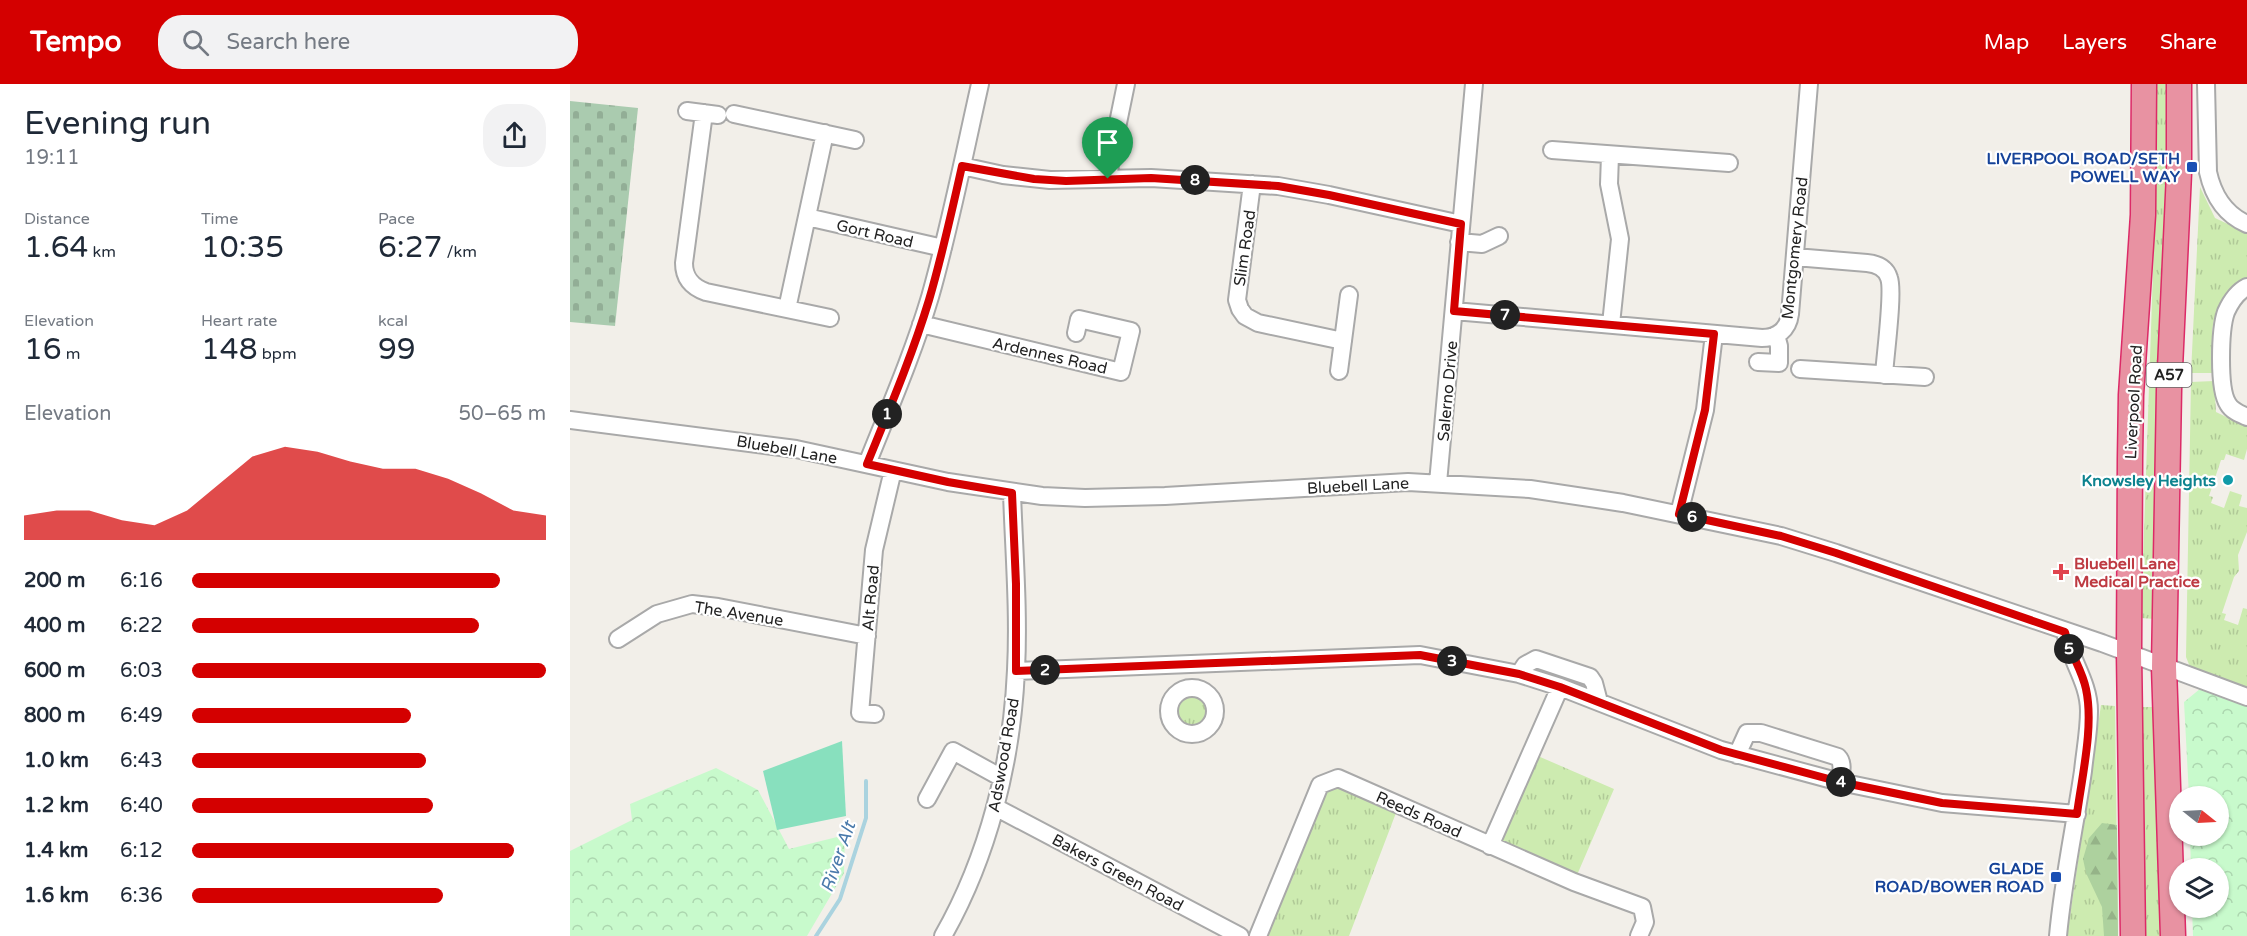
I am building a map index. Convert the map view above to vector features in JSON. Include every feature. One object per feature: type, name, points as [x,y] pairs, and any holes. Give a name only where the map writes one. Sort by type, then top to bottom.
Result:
[{"type":"highway","name":"Liverpool Road","points":[[2133,936],[2129,653],[2130,458],[2131,395],[2143,215],[2144,84]]},
{"type":"highway","name":"A57","points":[[2173,936],[2164,667],[2169,401],[2179,173],[2179,84]]},
{"type":"street","points":[[867,464],[921,324],[944,248],[980,84]]},
{"type":"street","points":[[1108,179],[1126,84]]},
{"type":"street","name":"Salerno Drive","points":[[1438,483],[1474,84]]},
{"type":"street","name":"Montgomery Road","points":[[1454,311],[1762,338],[1776,335],[1786,327],[1790,319],[1809,84]]},
{"type":"street","points":[[2206,84],[2208,172],[2211,186],[2223,207],[2231,215],[2247,224]]},
{"type":"street","points":[[830,318],[706,292],[697,288],[687,278],[684,263],[711,113],[855,140]]},
{"type":"street","points":[[787,309],[825,133]]},
{"type":"street","points":[[1552,150],[1729,163]]},
{"type":"street","points":[[1610,155],[1610,191],[1620,239],[1611,324]]},
{"type":"street","points":[[962,166],[1034,179],[1151,178],[1300,189],[1461,224]]},
{"type":"street","name":"Slim Road","points":[[1252,184],[1238,289],[1240,309],[1249,319],[1258,323],[1343,341]]},
{"type":"street","name":"Gort Road","points":[[807,217],[944,248]]},
{"type":"street","points":[[1459,242],[1482,244],[1499,236]]},
{"type":"street","points":[[1795,257],[1867,262],[1881,267],[1890,280],[1884,375]]},
{"type":"street","points":[[2247,287],[2233,299],[2226,313],[2223,326],[2222,386],[2229,406],[2247,417]]},
{"type":"street","points":[[1339,371],[1349,295]]},
{"type":"street","name":"Ardennes Road","points":[[921,324],[1121,372],[1131,331],[1079,320]]},
{"type":"street","points":[[1679,514],[1705,410],[1714,334]]},
{"type":"street","points":[[1758,362],[1779,363],[1779,346],[1776,335]]},
{"type":"street","points":[[1800,369],[1925,377]]},
{"type":"street","name":"Bluebell Lane","points":[[570,420],[782,446],[956,484],[1012,493],[1067,498],[1110,498],[1384,482],[1438,483],[1551,492],[1623,502],[1781,536],[1836,553],[2129,653],[2247,697]]},
{"type":"street","name":"Alt Road","points":[[875,714],[860,713],[876,539],[893,470]]},
{"type":"street","name":"Adswood Road","points":[[943,936],[976,870],[995,807],[1010,731],[1016,671],[1016,584],[1012,493]]},
{"type":"street","name":"The Avenue","points":[[618,639],[657,614],[692,604],[867,636]]},
{"type":"street","points":[[2058,936],[2061,904],[2077,814],[2089,710],[2086,688],[2068,648],[2065,632]]},
{"type":"street","points":[[1016,671],[1420,655],[1519,674],[1560,687],[1737,755],[1840,782],[1942,803],[2077,814]]},
{"type":"street","points":[[1519,674],[1525,665],[1536,659],[1590,677],[1599,702]]},
{"type":"street","points":[[1193,665],[1195,688]]},
{"type":"street","points":[[1490,846],[1560,687]]},
{"type":"street","points":[[1737,755],[1747,733],[1761,733],[1838,756],[1841,759],[1842,771],[1840,782]]},
{"type":"street","points":[[927,800],[953,752],[1002,778]]},
{"type":"street","name":"Reeds Road","points":[[1258,936],[1320,785],[1338,778],[1574,882],[1642,907],[1645,922],[1639,936]]},
{"type":"street","name":"Bakers Green Road","points":[[995,807],[1240,936]]},
{"type":"green space","points":[[2156,84],[2170,84],[2155,619],[2141,618],[2157,156]]},
{"type":"green space","points":[[570,101],[638,108],[615,326],[570,322]]},
{"type":"green space","points":[[2200,187],[2215,218],[2247,233],[2247,278],[2224,300],[2214,320],[2212,373],[2191,373]]},
{"type":"green space","points":[[2214,381],[2216,412],[2247,427],[2247,449],[2244,460],[2226,454],[2224,460],[2221,460],[2209,496],[2213,497],[2211,503],[2224,508],[2230,491],[2242,495],[2239,506],[2247,508],[2247,532],[2238,555],[2239,571],[2234,577],[2222,613],[2226,614],[2224,620],[2238,625],[2243,608],[2247,609],[2247,687],[2190,667],[2186,657],[2191,382]]},
{"type":"green space","points":[[2206,684],[2247,697],[2247,936],[2193,936],[2192,918],[2229,918],[2229,858],[2191,858],[2190,846],[2229,846],[2229,786],[2188,786],[2184,702]]},
{"type":"green space","points":[[1192,694],[1204,699],[1209,711],[1204,723],[1192,728],[1180,723],[1175,711],[1180,699]]},
{"type":"green space","points":[[2101,705],[2115,706],[2118,936],[2067,936]]},
{"type":"green space","points":[[2139,707],[2157,707],[2163,936],[2145,936]]},
{"type":"green space","points":[[842,741],[846,816],[777,830],[763,771]]},
{"type":"green space","points":[[1531,753],[1614,789],[1574,882],[1490,846]]},
{"type":"green space","points":[[716,768],[758,790],[789,849],[845,835],[844,873],[807,936],[570,936],[570,851],[632,820],[630,804]]},
{"type":"green space","points":[[1338,778],[1399,805],[1349,936],[1258,936],[1320,785]]},
{"type":"green space","points":[[2102,823],[2117,825],[2118,936],[2104,936],[2102,907],[2086,873],[2083,859],[2089,838]]},
{"type":"waterway","name":"River Alt","points":[[816,936],[840,899],[866,818],[866,781]]},
{"type":"place","name":"LIVERPOOL ROAD/SETH POWELL WAY","points":[[2192,167]]},
{"type":"place","name":"Knowsley Heights","points":[[2228,480]]},
{"type":"place","name":"Bluebell Lane Medical Practice","points":[[2061,572]]},
{"type":"place","name":"GLADE ROAD/BOWER ROAD","points":[[2056,877]]},
{"type":"route","points":[[962,166],[985,172],[1034,179],[1066,181],[1108,179],[1151,178],[1278,186],[1461,224],[1454,311],[1714,334],[1705,410],[1679,514],[1781,536],[2065,632],[2068,648],[2086,688],[2089,710],[2077,814],[1942,803],[1840,782],[1721,750],[1560,687],[1519,674],[1420,655],[1016,671],[1016,584],[1012,493],[916,476],[867,464],[929,300],[944,248],[962,166]]}]
